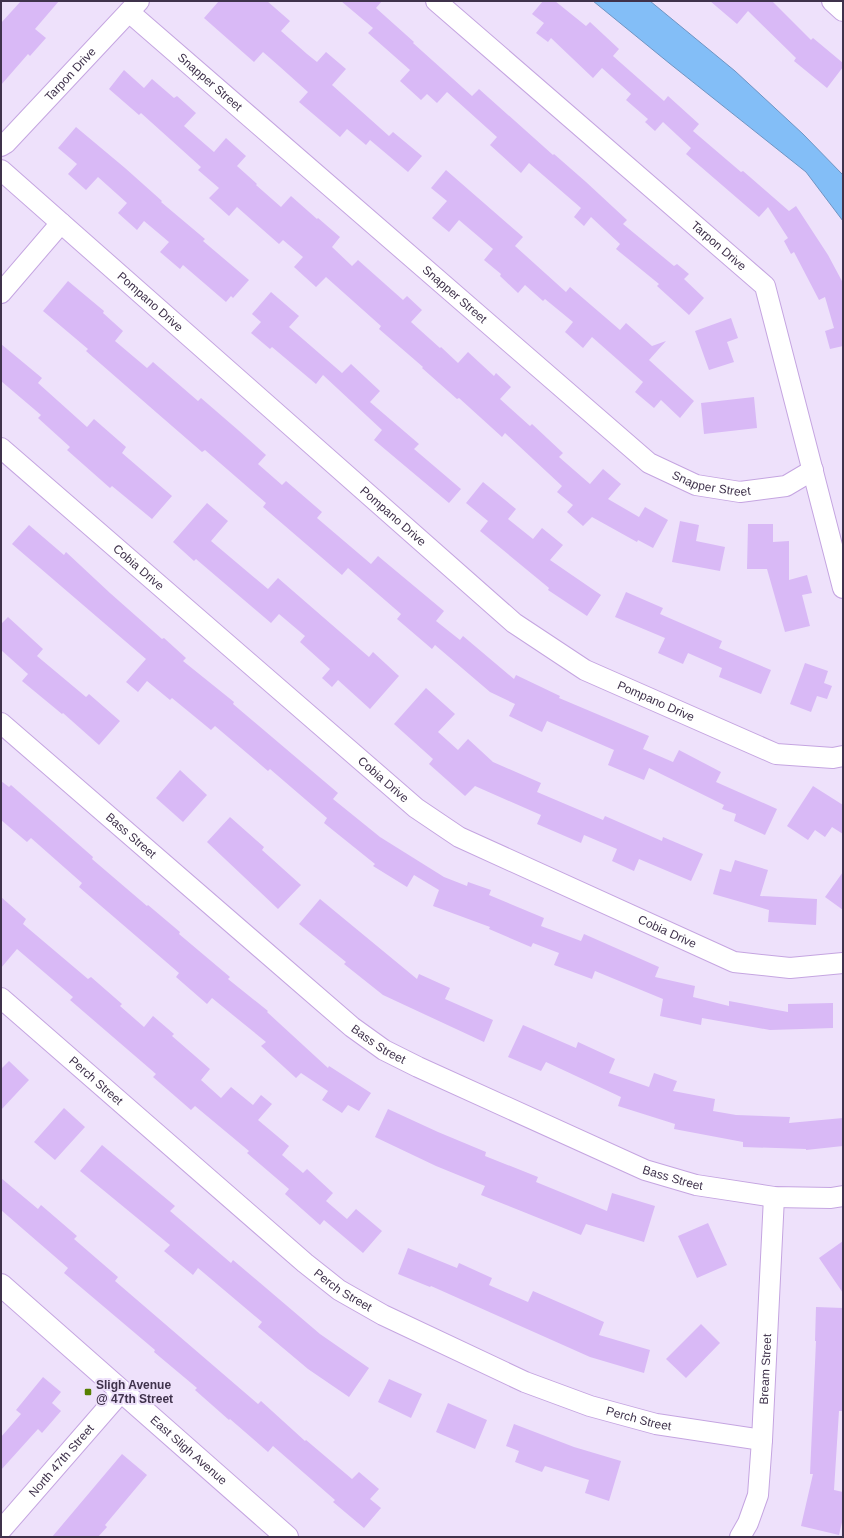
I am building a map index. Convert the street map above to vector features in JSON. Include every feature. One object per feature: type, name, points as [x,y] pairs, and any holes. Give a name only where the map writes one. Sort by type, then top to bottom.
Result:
[{"type":"street","name":"Tarpon Drive","points":[[436,1],[765,286],[843,588]]},
{"type":"street","points":[[832,1],[843,11]]},
{"type":"street","name":"Tarpon Drive","points":[[1,146],[6,143],[134,7]]},
{"type":"street","name":"Snapper Street","points":[[134,7],[649,463],[696,485],[740,492],[786,486],[812,470]]},
{"type":"street","name":"Pompano Drive","points":[[1,170],[514,623],[585,670],[776,754],[833,758],[843,756]]},
{"type":"street","points":[[1,293],[61,222]]},
{"type":"street","name":"Cobia Drive","points":[[1,448],[416,808],[459,837],[734,962],[790,968],[843,963]]},
{"type":"street","name":"Bass Street","points":[[1,723],[352,1027],[384,1050],[418,1067],[645,1170],[696,1185],[774,1197],[831,1198],[843,1196]]},
{"type":"street","name":"Perch Street","points":[[1,998],[305,1263],[339,1290],[383,1315],[525,1382],[590,1406],[656,1424],[762,1440]]},
{"type":"street","name":"Bream Street","points":[[740,1537],[748,1523],[758,1495],[774,1197]]},
{"type":"street","name":"East Sligh Avenue","points":[[1,1285],[286,1537]]},
{"type":"street","name":"North 47th Street","points":[[1,1530],[122,1391]]},
{"type":"water","points":[[593,1],[650,1],[735,71],[803,134],[843,175],[843,221],[806,172]]},
{"type":"building","points":[[21,1],[59,1],[35,29],[46,38],[30,56],[28,54],[1,85],[1,23]]},
{"type":"building","points":[[219,1],[267,1],[290,21],[281,31],[307,54],[317,62],[326,52],[346,69],[332,85],[389,136],[393,132],[422,156],[408,172],[370,140],[366,145],[347,129],[340,137],[299,102],[308,92],[263,52],[254,62],[204,18]]},
{"type":"building","points":[[341,1],[382,1],[376,8],[414,42],[413,43],[472,96],[479,89],[553,155],[554,154],[586,182],[627,220],[623,224],[674,266],[677,264],[689,274],[684,279],[704,298],[689,315],[657,286],[659,284],[616,249],[620,244],[591,217],[584,226],[574,217],[581,208],[529,163],[521,173],[490,145],[497,137],[447,92],[437,103],[427,94],[421,100],[400,81],[410,70],[368,33],[373,28]]},
{"type":"building","points":[[543,1],[555,1],[586,26],[590,22],[619,49],[613,56],[664,101],[668,96],[699,124],[693,131],[741,172],[743,171],[789,211],[796,206],[828,255],[843,283],[843,346],[830,349],[825,331],[834,328],[825,297],[819,300],[794,252],[791,254],[784,241],[788,238],[768,207],[759,217],[686,154],[691,148],[663,122],[655,131],[645,122],[648,119],[626,100],[631,94],[602,68],[593,78],[551,38],[548,42],[536,33],[544,23],[532,14]]},
{"type":"building","points":[[710,1],[772,1],[811,40],[813,38],[843,63],[843,67],[827,88],[794,61],[796,58],[748,11],[737,24]]},
{"type":"building","points":[[124,70],[144,88],[152,79],[174,98],[177,96],[196,113],[184,126],[214,152],[226,138],[246,156],[237,166],[281,207],[291,196],[340,237],[332,247],[352,266],[358,260],[403,300],[407,296],[422,310],[411,322],[458,363],[468,352],[494,376],[496,373],[511,387],[500,399],[530,426],[532,424],[563,453],[559,457],[590,484],[603,469],[621,484],[608,499],[639,517],[645,507],[668,520],[653,548],[638,540],[637,542],[592,517],[583,526],[567,512],[573,505],[557,492],[562,486],[505,433],[502,437],[459,398],[457,399],[379,329],[381,326],[326,277],[316,287],[294,267],[303,257],[283,240],[279,244],[237,207],[229,216],[209,198],[219,188],[198,170],[201,167],[141,113],[139,115],[109,89]]},
{"type":"building","points":[[76,127],[125,168],[162,201],[161,202],[205,239],[203,241],[249,280],[233,298],[231,296],[226,302],[183,265],[180,269],[160,252],[169,242],[144,221],[137,230],[118,213],[127,203],[98,177],[86,190],[68,174],[77,164],[58,148]]},
{"type":"building","points":[[446,170],[523,237],[515,246],[566,292],[570,287],[620,330],[626,323],[652,346],[666,341],[649,360],[694,401],[680,418],[661,400],[654,408],[635,392],[643,382],[592,337],[583,348],[565,332],[573,322],[545,299],[543,301],[525,285],[518,293],[500,276],[501,274],[484,260],[493,249],[459,220],[449,232],[432,218],[447,201],[431,188]]},
{"type":"building","points":[[68,281],[104,311],[103,313],[123,331],[115,341],[147,368],[153,362],[198,401],[201,398],[266,455],[258,464],[282,485],[286,481],[322,512],[317,518],[371,564],[378,556],[444,611],[436,621],[460,640],[463,636],[514,679],[516,675],[560,696],[559,698],[649,736],[643,749],[673,762],[679,750],[721,772],[716,782],[777,809],[765,835],[734,821],[736,814],[722,809],[724,805],[649,768],[644,780],[608,765],[614,750],[547,721],[542,732],[509,716],[515,704],[490,692],[435,645],[432,649],[397,619],[401,614],[348,568],[342,575],[263,507],[266,503],[205,450],[202,452],[86,351],[88,349],[43,311]]},
{"type":"building","points":[[271,292],[299,316],[289,327],[342,373],[351,364],[380,391],[370,402],[419,444],[414,449],[461,489],[449,503],[374,440],[382,430],[323,375],[316,384],[272,347],[270,349],[251,333],[261,322],[252,314]]},
{"type":"building","points":[[731,318],[738,338],[727,342],[734,362],[709,370],[695,331]]},
{"type":"building","points":[[1,344],[42,378],[38,383],[87,427],[94,419],[126,447],[122,453],[172,496],[152,519],[112,486],[110,488],[67,450],[70,447],[38,418],[41,415],[1,381]]},
{"type":"building","points":[[754,397],[757,428],[704,434],[701,403]]},
{"type":"building","points":[[483,482],[516,509],[508,519],[533,539],[542,528],[563,545],[550,560],[601,595],[587,616],[548,590],[549,588],[480,531],[488,521],[466,503]]},
{"type":"building","points":[[207,503],[228,521],[211,541],[268,589],[278,578],[369,657],[373,652],[399,676],[370,709],[338,680],[332,687],[322,678],[330,669],[300,642],[305,636],[279,614],[271,623],[196,559],[194,561],[173,542]]},
{"type":"building","points":[[680,521],[699,525],[696,541],[725,547],[720,571],[672,562]]},
{"type":"building","points":[[748,524],[773,524],[773,542],[789,541],[789,580],[807,575],[812,593],[802,595],[810,626],[785,632],[767,569],[747,569]]},
{"type":"building","points":[[29,525],[64,555],[66,552],[162,639],[164,638],[186,658],[183,661],[234,702],[233,704],[338,793],[333,799],[380,837],[444,877],[467,886],[468,882],[491,890],[489,895],[544,918],[541,926],[581,941],[584,934],[659,967],[655,977],[695,986],[693,997],[729,1006],[729,1001],[788,1012],[788,1004],[833,1003],[833,1028],[770,1030],[702,1018],[701,1025],[660,1016],[663,999],[595,971],[592,979],[554,965],[559,953],[533,943],[531,947],[489,929],[490,927],[433,906],[439,890],[414,875],[407,887],[373,866],[375,864],[324,823],[327,818],[270,769],[268,771],[215,726],[211,730],[172,698],[170,700],[147,681],[138,692],[126,682],[146,659],[12,544]]},
{"type":"building","points":[[626,592],[663,608],[660,614],[722,641],[719,648],[771,670],[761,694],[719,677],[722,668],[688,653],[683,664],[658,653],[665,638],[615,617]]},
{"type":"building","points":[[8,617],[43,649],[37,656],[86,697],[89,694],[120,721],[99,745],[63,713],[62,714],[22,681],[28,674],[1,650],[1,624]]},
{"type":"building","points":[[805,663],[828,671],[824,683],[832,686],[827,699],[817,696],[811,712],[790,704]]},
{"type":"building","points":[[426,688],[455,714],[438,732],[458,750],[468,739],[493,762],[541,783],[537,792],[603,820],[605,816],[662,841],[663,837],[703,854],[691,881],[639,859],[634,871],[612,861],[617,849],[584,835],[581,843],[537,824],[541,815],[475,786],[465,796],[429,764],[433,759],[394,724]]},
{"type":"building","points":[[180,770],[207,795],[183,822],[156,798]]},
{"type":"building","points":[[1,781],[9,787],[11,785],[93,857],[92,859],[180,932],[179,934],[230,977],[228,979],[268,1011],[267,1012],[328,1068],[329,1066],[371,1093],[359,1111],[348,1105],[342,1113],[322,1100],[328,1091],[301,1073],[296,1078],[261,1046],[266,1042],[212,998],[207,1004],[176,977],[179,973],[79,887],[82,883],[31,838],[27,842],[1,820]]},
{"type":"building","points":[[813,786],[843,805],[843,834],[832,827],[825,837],[815,830],[808,840],[787,826]]},
{"type":"building","points":[[230,817],[264,847],[262,850],[301,885],[278,909],[207,842]]},
{"type":"building","points":[[735,860],[768,870],[760,896],[817,899],[816,925],[768,922],[769,910],[713,894],[720,869],[731,872]]},
{"type":"building","points":[[843,872],[843,910],[825,897]]},
{"type":"building","points":[[1,897],[26,919],[23,924],[88,979],[91,977],[122,1004],[120,1006],[144,1027],[153,1016],[174,1034],[172,1036],[210,1069],[201,1080],[221,1098],[231,1087],[253,1105],[261,1095],[272,1104],[258,1120],[289,1146],[282,1155],[303,1173],[307,1169],[333,1193],[326,1201],[347,1219],[356,1209],[382,1231],[363,1253],[324,1220],[320,1225],[285,1194],[289,1189],[247,1153],[249,1151],[195,1106],[191,1110],[153,1077],[156,1074],[70,1000],[73,997],[17,949],[1,968]]},
{"type":"building","points":[[320,899],[417,979],[419,974],[450,988],[445,999],[493,1020],[484,1042],[383,995],[344,964],[346,962],[299,924]]},
{"type":"building","points":[[523,1025],[576,1048],[578,1042],[615,1059],[609,1073],[649,1087],[654,1073],[677,1081],[673,1091],[715,1099],[713,1111],[736,1115],[790,1117],[789,1123],[843,1118],[843,1146],[806,1150],[743,1147],[743,1142],[674,1129],[675,1124],[618,1106],[621,1097],[546,1062],[541,1071],[508,1057]]},
{"type":"building","points":[[9,1061],[29,1080],[1,1110],[1,1069]]},
{"type":"building","points":[[64,1108],[85,1127],[55,1160],[34,1142]]},
{"type":"building","points":[[388,1109],[486,1152],[485,1156],[538,1177],[536,1182],[607,1211],[612,1193],[655,1206],[644,1242],[586,1224],[581,1235],[481,1195],[485,1186],[436,1166],[375,1137]]},
{"type":"building","points":[[102,1145],[175,1206],[170,1211],[231,1263],[233,1260],[320,1334],[369,1368],[349,1397],[308,1369],[258,1327],[262,1322],[198,1268],[193,1275],[164,1251],[170,1245],[80,1171]]},
{"type":"building","points":[[1,1178],[38,1209],[41,1205],[77,1236],[74,1239],[118,1277],[115,1281],[258,1404],[261,1401],[305,1441],[306,1440],[352,1479],[359,1472],[379,1489],[370,1499],[381,1508],[364,1528],[333,1502],[335,1500],[273,1446],[268,1452],[230,1419],[229,1420],[195,1390],[197,1388],[154,1352],[155,1350],[64,1273],[68,1268],[1,1210]]},
{"type":"building","points":[[708,1223],[727,1265],[697,1278],[678,1236]]},
{"type":"building","points":[[843,1241],[843,1293],[819,1258]]},
{"type":"building","points":[[408,1248],[457,1268],[459,1263],[492,1278],[489,1285],[528,1302],[533,1291],[604,1322],[599,1335],[650,1350],[644,1373],[590,1357],[431,1286],[430,1287],[398,1274]]},
{"type":"building","points":[[816,1307],[843,1308],[843,1411],[839,1411],[834,1490],[843,1492],[843,1518],[839,1535],[801,1526],[813,1474],[810,1474],[816,1341]]},
{"type":"building","points":[[701,1324],[720,1343],[686,1378],[666,1359]]},
{"type":"building","points":[[43,1377],[61,1392],[52,1403],[61,1411],[42,1433],[38,1429],[1,1470],[1,1437],[21,1414],[16,1410]]},
{"type":"building","points":[[389,1379],[422,1394],[411,1418],[378,1402]]},
{"type":"building","points":[[448,1403],[487,1420],[475,1449],[436,1432]]},
{"type":"building","points":[[514,1424],[574,1447],[621,1461],[609,1501],[585,1493],[589,1480],[545,1466],[542,1472],[515,1462],[519,1451],[506,1446]]},
{"type":"building","points":[[122,1454],[147,1475],[105,1525],[107,1527],[98,1537],[52,1537]]},
{"type":"place","name":"Sligh Avenue @ 47th Street","points":[[88,1392]]}]
